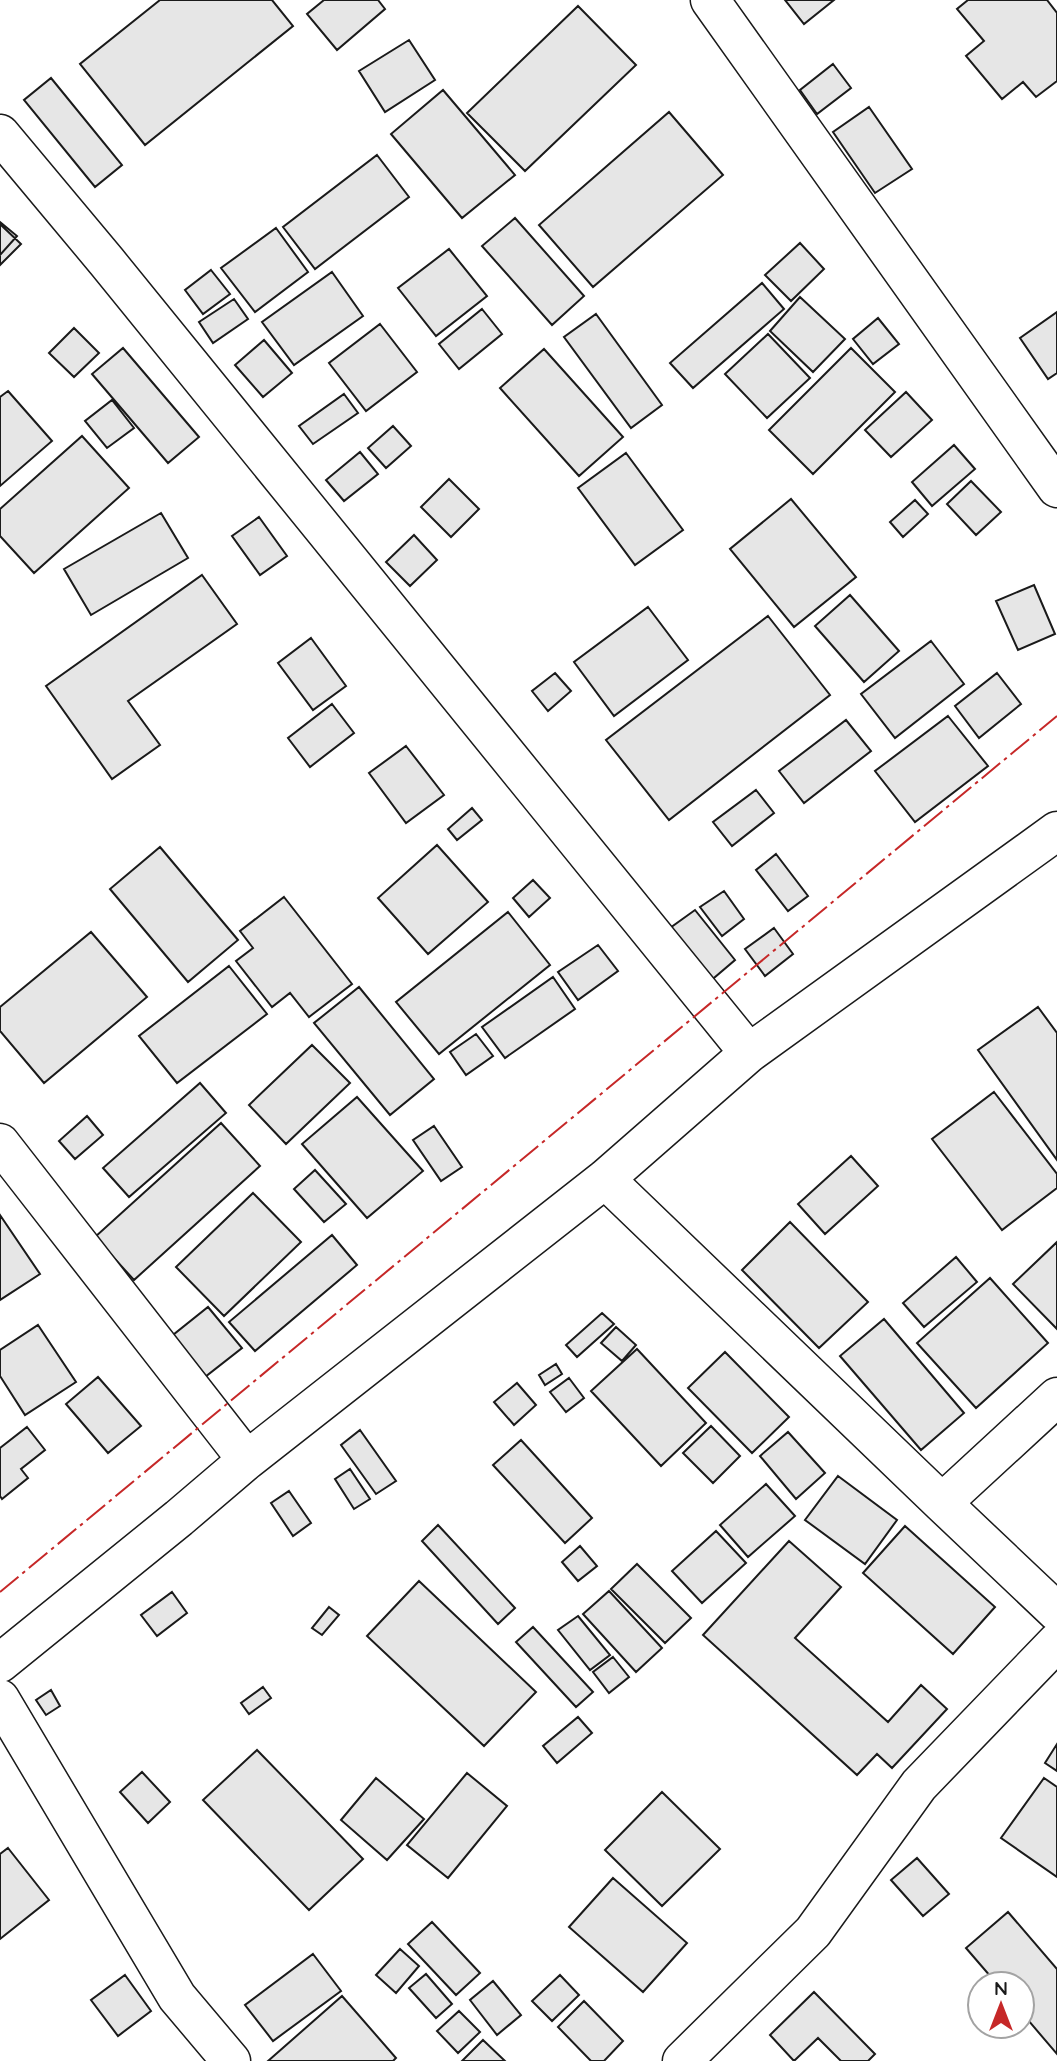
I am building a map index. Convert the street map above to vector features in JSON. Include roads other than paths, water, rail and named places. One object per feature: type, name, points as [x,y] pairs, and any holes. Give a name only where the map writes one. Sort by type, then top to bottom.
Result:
[{"type":"street","points":[[710,0],[1057,488]]},
{"type":"street","points":[[0,134],[107,262],[749,1054]]},
{"type":"street","points":[[0,1663],[247,1460],[606,1179],[749,1054],[1057,831]]},
{"type":"street","points":[[0,1143],[247,1460]]},
{"type":"street","points":[[606,1179],[1057,1612]]},
{"type":"street","points":[[942,1503],[1057,1397]]},
{"type":"street","points":[[682,2061],[813,1932],[919,1784],[1057,1642]]},
{"type":"street","points":[[0,1699],[177,1997],[231,2061]]}]
